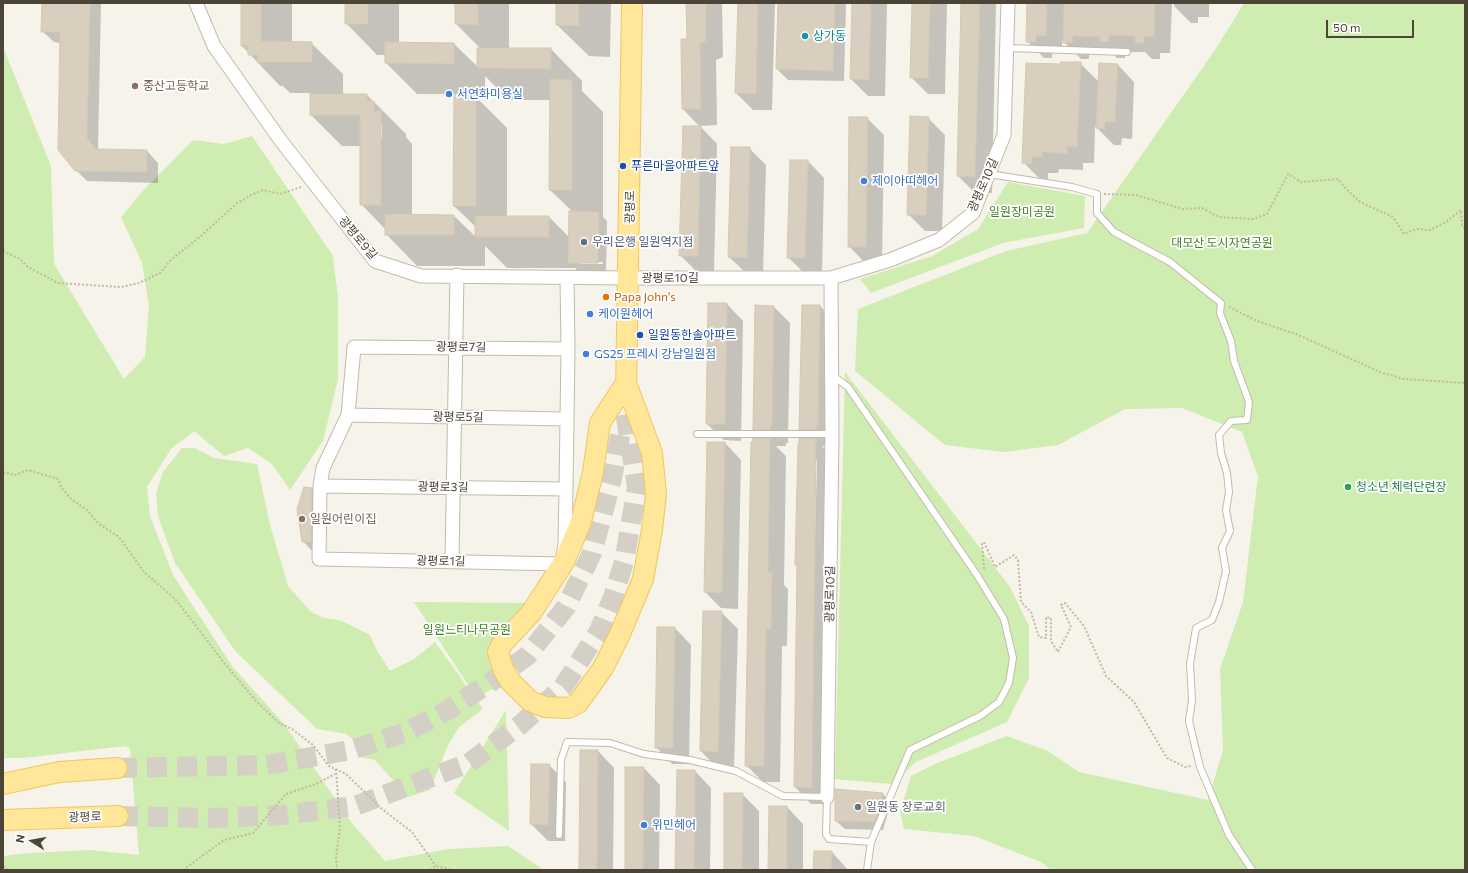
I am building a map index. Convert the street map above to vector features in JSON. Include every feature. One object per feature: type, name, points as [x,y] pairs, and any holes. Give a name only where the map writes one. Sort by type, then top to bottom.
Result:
[{"type":"main road","name":"광평로","points":[[625,411],[629,278],[632,3]]},
{"type":"main road","points":[[626,383],[652,453],[656,494],[652,530],[642,579],[635,602],[603,668],[578,703],[568,708],[545,707],[530,701],[510,681],[503,669],[498,652],[502,644],[532,613],[564,562],[581,522],[593,472],[600,422],[626,383]]},
{"type":"main road","points":[[3,775],[117,768]]},
{"type":"main road","points":[[3,784],[59,772]]},
{"type":"main road","name":"광평로","points":[[3,820],[118,816]]},
{"type":"main road","points":[[3,832],[52,819]]},
{"type":"street","name":"광평로10길","points":[[629,278],[831,278],[890,260],[939,240],[973,214],[1004,135],[1008,48],[1008,3]]},
{"type":"street","name":"광평로9길","points":[[197,5],[214,46],[281,141],[375,261],[421,276],[457,275],[629,278]]},
{"type":"street","points":[[452,561],[457,275]]},
{"type":"street","points":[[566,489],[568,349],[567,278]]},
{"type":"street","name":"광평로10길","points":[[827,797],[832,434],[831,278]]},
{"type":"street","name":"광평로7길","points":[[348,415],[354,346],[568,349]]},
{"type":"street","points":[[320,486],[323,468],[348,415]]},
{"type":"street","name":"광평로5길","points":[[348,415],[567,419]]},
{"type":"street","name":"광평로3길","points":[[320,486],[566,489]]},
{"type":"street","name":"광평로1길","points":[[320,486],[319,559],[562,564],[565,544],[566,489]]},
{"type":"lane","points":[[1008,48],[1127,52]]},
{"type":"lane","points":[[989,174],[1072,187],[1097,194],[1097,213],[1114,232],[1170,262],[1221,303],[1220,313],[1231,341],[1234,361],[1250,402],[1247,420],[1232,421],[1219,435],[1221,453],[1227,472],[1230,492],[1226,510],[1230,531],[1222,548],[1226,571],[1219,602],[1212,620],[1196,628],[1190,664],[1192,700],[1190,721],[1199,765],[1229,835],[1252,870]]},
{"type":"lane","points":[[832,375],[848,387],[977,575],[1004,619],[1013,658],[1009,683],[999,702],[980,716],[910,750],[871,842],[867,870]]},
{"type":"lane","points":[[697,434],[832,434]]},
{"type":"lane","points":[[559,836],[561,760],[566,742],[610,744],[644,754],[690,760],[736,771],[783,796],[827,797]]},
{"type":"lane","name":"광평로10길","points":[[827,797],[826,834],[829,839],[871,842]]},
{"type":"path","points":[[1097,194],[1136,195],[1182,209],[1202,208],[1219,217],[1253,219],[1267,214],[1288,174],[1301,182],[1338,179],[1360,202],[1393,217],[1404,234],[1416,229],[1430,230],[1446,222],[1461,210],[1462,226],[1465,228]]},
{"type":"path","points":[[3,251],[20,259],[28,267],[58,283],[121,287],[139,283],[160,273],[172,259],[201,236],[236,204],[251,195],[263,190],[280,194],[313,182]]},
{"type":"path","points":[[1221,303],[1257,321],[1296,334],[1380,372],[1403,379],[1465,383]]},
{"type":"path","points":[[3,472],[15,475],[28,470],[58,479],[62,488],[71,499],[86,510],[99,524],[119,537],[144,572],[176,600],[225,664],[257,702],[279,723],[292,729],[313,745],[329,766],[346,774],[382,809],[412,832],[436,866],[453,870]]},
{"type":"path","points":[[977,575],[985,568],[982,544],[984,542],[994,567],[1014,555],[1018,560],[1022,602],[1031,612],[1039,637],[1046,638],[1046,617],[1050,618],[1051,641],[1058,652],[1071,627],[1061,605],[1065,603],[1084,626],[1106,676],[1134,702],[1167,758],[1185,767],[1199,765]]},
{"type":"path","points":[[336,769],[335,774],[340,806],[340,827],[336,858],[337,870]]},
{"type":"path","points":[[183,870],[224,840],[253,833],[286,794],[316,784],[335,774]]},
{"type":"path","points":[[3,866],[9,870]]},
{"type":"path","points":[[430,870],[436,866]]},
{"type":"green space","name":"대모산 도시자연공원","points":[[1244,3],[1465,3],[1465,870],[1051,870],[1041,862],[974,836],[904,829],[900,812],[911,776],[935,764],[1007,736],[1048,751],[1079,772],[1208,800],[1223,750],[1220,669],[1243,602],[1258,476],[1242,432],[1182,408],[1125,409],[1058,445],[1004,452],[945,445],[855,371],[858,309],[1006,251],[1087,233],[1217,47]]},
{"type":"green space","points":[[3,47],[51,166],[54,264],[124,379],[145,357],[149,305],[142,263],[121,217],[140,194],[193,140],[224,144],[252,136],[333,256],[338,297],[338,379],[323,441],[290,490],[272,464],[248,448],[224,456],[194,431],[171,449],[147,487],[150,516],[173,575],[232,666],[285,725],[351,822],[385,861],[449,849],[508,846],[544,870],[3,870],[3,856],[29,853],[91,850],[139,855],[130,748],[124,746],[24,758],[3,758]]},
{"type":"green space","name":"일원장미공원","points":[[1008,182],[1085,196],[1084,228],[1003,243],[871,293],[860,279],[932,256],[978,229]]},
{"type":"green space","points":[[845,372],[1010,587],[1029,626],[1029,678],[1007,722],[916,762],[892,784],[835,779]]},
{"type":"green space","points":[[182,448],[195,448],[214,458],[257,464],[270,525],[288,586],[311,612],[324,618],[340,620],[370,635],[377,651],[390,671],[414,659],[435,642],[483,709],[459,727],[448,745],[430,790],[408,797],[375,760],[361,757],[355,741],[346,734],[317,729],[236,652],[175,563],[158,516],[156,493],[163,472]]},
{"type":"green space","name":"일원느티나무공원","points":[[414,602],[528,603],[492,643],[498,687],[476,697]]},
{"type":"green space","points":[[506,710],[509,831],[454,793]]},
{"type":"building","points":[[42,3],[90,3],[87,138],[96,149],[147,150],[147,172],[75,171],[58,150],[60,32],[41,32]]},
{"type":"building","points":[[241,3],[261,3],[261,41],[312,42],[312,62],[257,62],[258,55],[248,55],[248,46],[241,46]]},
{"type":"building","points":[[345,3],[368,3],[368,24],[345,24]]},
{"type":"building","points":[[455,3],[478,3],[478,25],[455,24]]},
{"type":"building","points":[[556,3],[579,3],[579,26],[556,25]]},
{"type":"building","points":[[686,3],[706,3],[706,41],[700,43],[701,109],[682,109],[681,39],[687,39]]},
{"type":"building","points":[[738,3],[758,3],[756,94],[735,93]]},
{"type":"building","name":"상가동","points":[[778,3],[835,3],[833,71],[776,69]]},
{"type":"building","points":[[852,3],[871,3],[869,80],[850,79]]},
{"type":"building","points":[[912,3],[930,3],[928,78],[910,78]]},
{"type":"building","points":[[961,3],[980,3],[975,177],[957,176]]},
{"type":"building","points":[[1027,3],[1047,3],[1046,36],[1036,35],[1036,42],[1026,42]]},
{"type":"building","points":[[1064,3],[1155,3],[1154,37],[1144,36],[1144,43],[1135,43],[1135,36],[1109,35],[1109,42],[1099,42],[1100,37],[1073,36],[1072,43],[1063,43]]},
{"type":"building","points":[[385,42],[454,43],[454,64],[385,63]]},
{"type":"building","points":[[477,48],[551,48],[551,69],[477,68]]},
{"type":"building","points":[[1061,62],[1081,62],[1077,147],[1067,147],[1067,154],[1042,152],[1042,157],[1032,157],[1032,164],[1022,163],[1026,63],[1061,64]]},
{"type":"building","points":[[1099,63],[1118,64],[1115,122],[1105,122],[1105,129],[1096,128]]},
{"type":"building","points":[[550,79],[572,80],[572,190],[549,190]]},
{"type":"building","points":[[310,94],[367,94],[367,101],[374,101],[374,111],[381,111],[381,205],[360,205],[360,115],[310,115]]},
{"type":"building","points":[[454,95],[476,95],[476,206],[453,206]]},
{"type":"building","points":[[910,116],[929,117],[926,215],[907,215]]},
{"type":"building","points":[[849,117],[868,117],[866,247],[848,247]]},
{"type":"building","points":[[683,126],[701,126],[698,256],[679,256]]},
{"type":"building","points":[[731,147],[750,147],[747,258],[728,257]]},
{"type":"building","points":[[790,160],[808,160],[805,258],[787,258]]},
{"type":"building","points":[[569,211],[599,212],[598,263],[568,263]]},
{"type":"building","points":[[385,214],[454,215],[454,235],[385,235]]},
{"type":"building","points":[[475,216],[549,216],[549,237],[475,237]]},
{"type":"building","points":[[708,303],[727,303],[725,424],[706,424]]},
{"type":"building","points":[[755,305],[774,306],[772,427],[770,427],[770,430],[753,430]]},
{"type":"building","points":[[802,305],[820,305],[818,426],[816,426],[816,430],[799,430]]},
{"type":"building","points":[[753,438],[770,438],[768,572],[772,572],[771,629],[766,629],[764,766],[745,766],[751,442],[753,442]]},
{"type":"building","points":[[799,438],[816,438],[812,788],[794,787],[797,565],[795,565]]},
{"type":"building","points":[[707,442],[725,442],[722,593],[704,592]]},
{"type":"building","points":[[304,487],[312,488],[311,542],[302,542],[297,509]]},
{"type":"building","points":[[703,611],[722,611],[718,752],[700,751]]},
{"type":"building","points":[[657,627],[675,627],[673,748],[655,748]]},
{"type":"building","points":[[580,750],[598,750],[597,870],[579,870]]},
{"type":"building","points":[[531,764],[550,764],[548,825],[530,824]]},
{"type":"building","points":[[625,767],[644,767],[643,870],[625,870]]},
{"type":"building","points":[[677,770],[695,770],[694,870],[675,870]]},
{"type":"building","name":"일원동 장로교회","points":[[835,789],[883,793],[875,822],[835,821]]},
{"type":"building","points":[[724,793],[743,793],[742,870],[724,870]]},
{"type":"building","points":[[769,806],[787,806],[787,870],[768,870]]},
{"type":"building","points":[[814,851],[832,851],[831,870],[813,870]]},
{"type":"tunnel","points":[[118,816],[213,818],[283,815],[355,806],[469,763],[520,725],[563,687],[599,631],[613,597],[624,562],[637,487],[625,411]]},
{"type":"tunnel","points":[[117,768],[266,765],[351,750],[404,733],[448,710],[488,684],[527,656],[566,607],[592,553],[611,483],[622,426]]},
{"type":"place","name":"상가동","points":[[805,36]]},
{"type":"place","name":"중산고등학교","points":[[135,86]]},
{"type":"place","name":"서연화미용실","points":[[449,94]]},
{"type":"place","name":"푸른마을아파트앞","points":[[623,166]]},
{"type":"place","name":"제이아띠헤어","points":[[864,181]]},
{"type":"place","name":"우리은행 일원역지점","points":[[584,242]]},
{"type":"place","name":"Papa John's","points":[[606,297]]},
{"type":"place","name":"케이원헤어","points":[[590,314]]},
{"type":"place","name":"일원동한솔아파트","points":[[640,335]]},
{"type":"place","name":"GS25 프레시 강남일원점","points":[[586,354]]},
{"type":"place","name":"청소년 체력단련장","points":[[1348,487]]},
{"type":"place","name":"일원어린이집","points":[[302,519]]},
{"type":"place","name":"일원동 장로교회","points":[[858,807]]},
{"type":"place","name":"위민헤어","points":[[644,825]]}]
